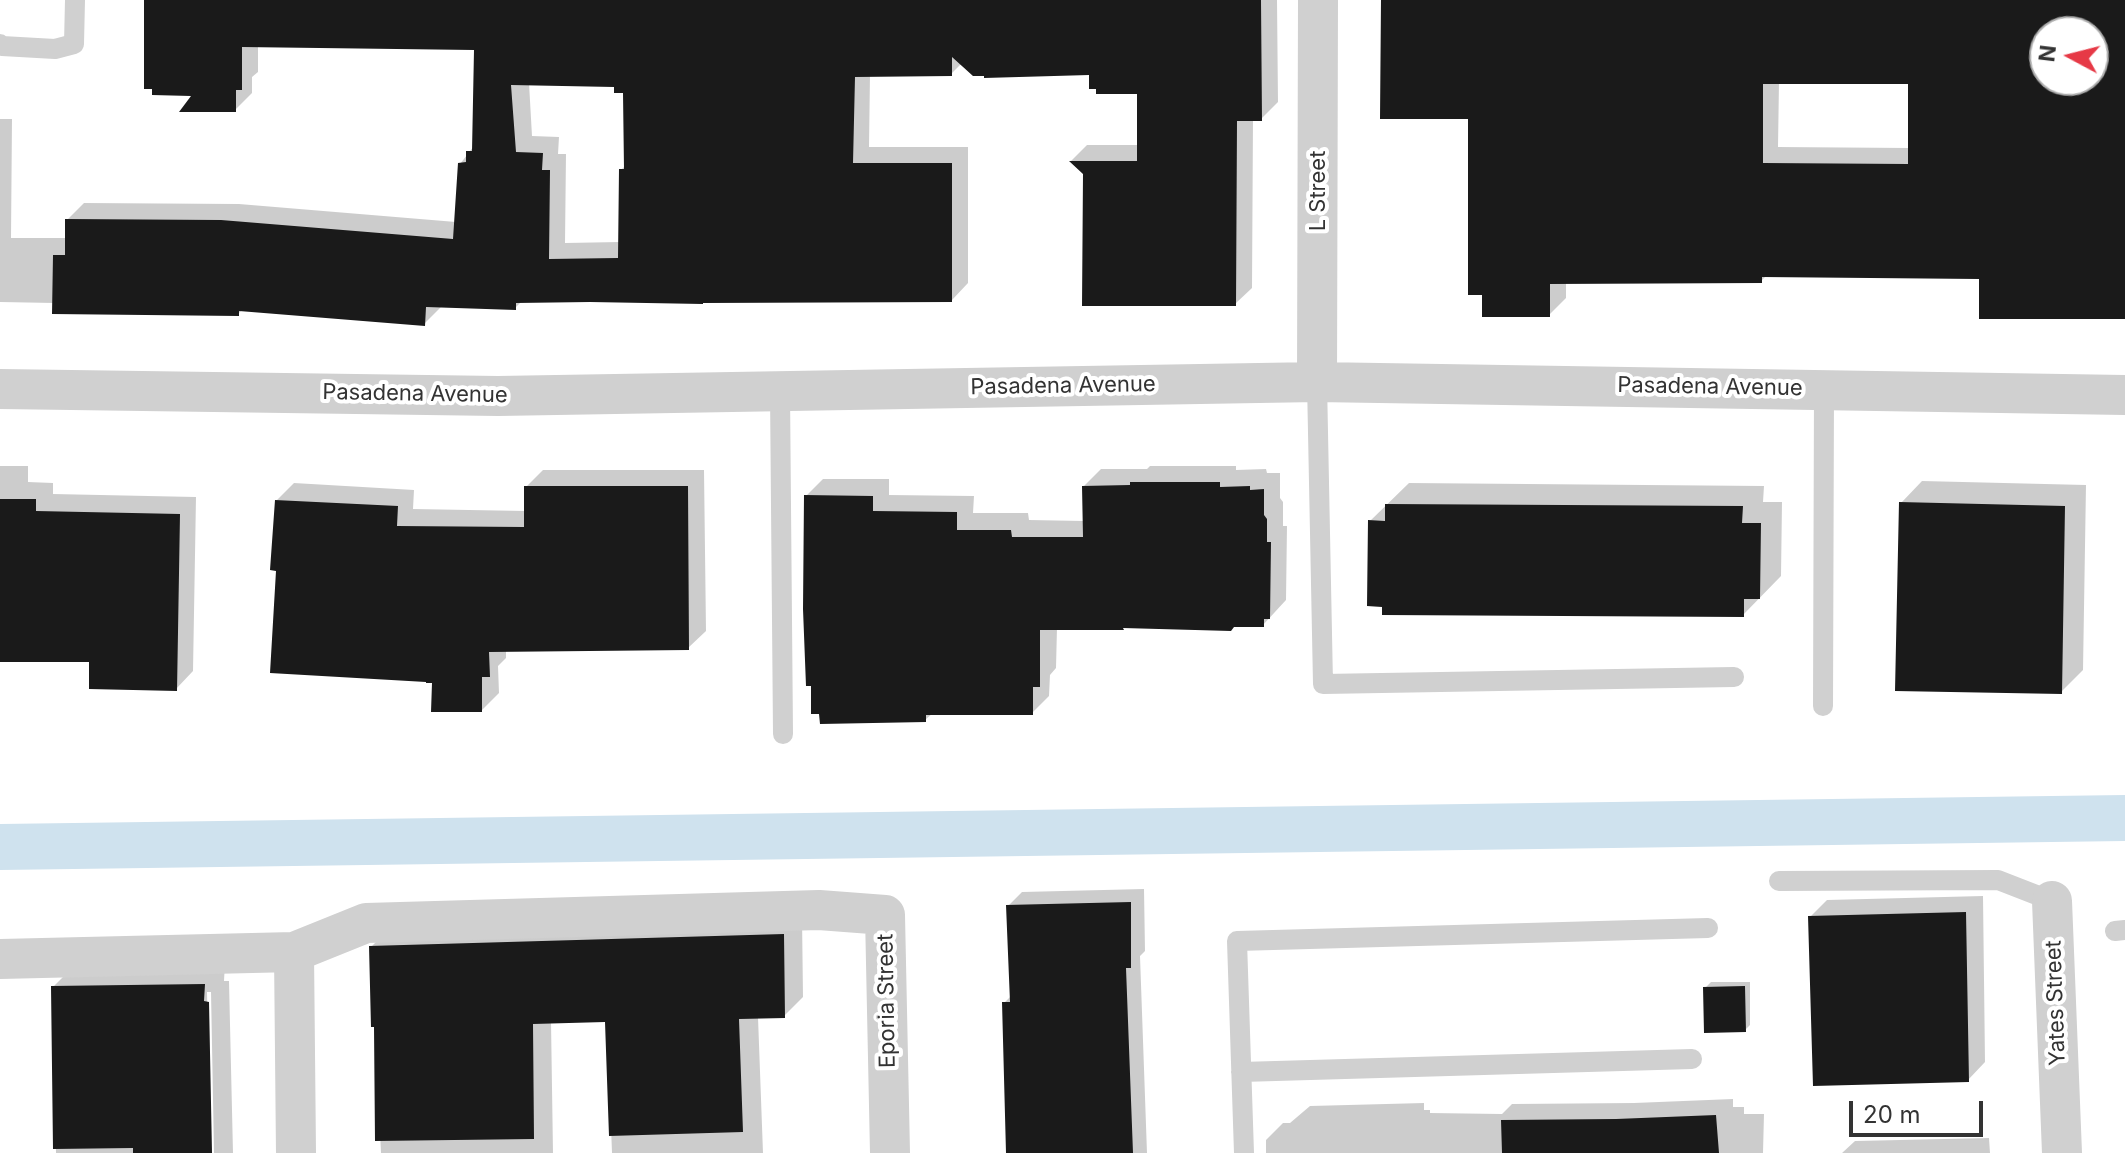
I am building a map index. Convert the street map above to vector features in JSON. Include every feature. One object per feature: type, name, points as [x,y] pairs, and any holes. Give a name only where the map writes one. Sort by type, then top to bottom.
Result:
[{"type":"street","name":"L Street","points":[[1317,382],[1318,0]]},
{"type":"street","name":"Pasadena Avenue","points":[[0,389],[498,396],[1317,382],[2125,395]]},
{"type":"street","name":"Yates Street","points":[[2052,901],[2062,1153]]},
{"type":"street","name":"Eporia Street","points":[[294,952],[366,923],[819,910],[885,915],[890,1153]]},
{"type":"street","points":[[0,959],[294,952],[296,1153]]},
{"type":"lane","points":[[0,44],[55,49],[74,44],[75,0]]},
{"type":"lane","points":[[1317,382],[1323,684],[1734,677]]},
{"type":"lane","points":[[1823,706],[1824,389]]},
{"type":"lane","points":[[780,391],[783,734]]},
{"type":"lane","points":[[1779,881],[1998,880],[2052,901]]},
{"type":"lane","points":[[1244,1153],[1237,941],[1708,928]]},
{"type":"lane","points":[[1241,1072],[1692,1059]]},
{"type":"building","points":[[144,0],[1261,0],[1262,121],[1237,121],[1236,306],[1082,306],[1083,174],[1069,161],[1137,161],[1137,94],[1096,94],[1096,89],[1089,89],[1089,75],[973,76],[952,57],[952,76],[855,77],[853,163],[952,163],[952,302],[516,303],[516,310],[426,307],[425,326],[239,311],[239,316],[52,314],[53,255],[65,255],[65,219],[221,220],[453,239],[458,163],[466,162],[466,151],[472,151],[474,50],[242,47],[242,90],[236,90],[236,112],[179,112],[191,96],[152,95],[152,89],[144,89]],"holes":[[[511,85],[614,87],[614,93],[623,93],[624,169],[619,169],[618,258],[549,259],[550,170],[542,170],[543,153],[516,152]]]},
{"type":"building","points":[[1381,0],[2125,0],[2125,319],[1979,319],[1979,279],[1762,277],[1762,283],[1550,284],[1550,317],[1482,317],[1482,295],[1468,295],[1468,119],[1380,119]],"holes":[[[1763,84],[1908,84],[1908,164],[1763,163]]]},
{"type":"building","points":[[1130,482],[1220,482],[1220,487],[1264,489],[1267,542],[1271,542],[1270,619],[1264,619],[1264,627],[1234,627],[1231,631],[1123,628],[1040,630],[1040,687],[1033,687],[1033,715],[926,715],[926,722],[820,724],[819,714],[811,714],[811,686],[806,686],[803,609],[804,495],[873,496],[873,511],[957,512],[957,530],[1011,530],[1012,537],[1083,537],[1082,486],[1130,485]]},
{"type":"building","points":[[524,486],[688,486],[689,650],[489,652],[490,677],[482,677],[482,712],[431,712],[432,683],[270,673],[276,571],[270,570],[275,500],[398,506],[397,526],[524,527]]},
{"type":"building","points":[[0,499],[36,499],[36,511],[180,514],[177,691],[89,689],[89,662],[0,662]]},
{"type":"building","points":[[1899,502],[2065,506],[2062,694],[1895,691]]},
{"type":"building","points":[[1385,504],[1743,506],[1742,523],[1761,523],[1760,599],[1744,599],[1744,617],[1382,615],[1382,607],[1367,606],[1368,520],[1385,521]]},
{"type":"building","points":[[1131,902],[1131,968],[1126,968],[1133,1153],[1006,1153],[1002,1002],[1010,1002],[1006,905]]},
{"type":"building","points":[[1966,912],[1969,1082],[1813,1086],[1808,916]]},
{"type":"building","points":[[784,934],[785,1018],[739,1019],[743,1132],[609,1136],[605,1022],[533,1024],[534,1139],[375,1141],[374,1027],[371,1027],[369,946]]},
{"type":"building","points":[[205,984],[204,1001],[209,1002],[212,1153],[133,1153],[133,1148],[53,1149],[51,986]]},
{"type":"building","points":[[1745,986],[1746,1032],[1704,1033],[1703,987]]},
{"type":"building","points":[[1716,1115],[1719,1153],[1502,1153],[1501,1120]]},
{"type":"waterway","points":[[0,847],[2125,818]]}]
